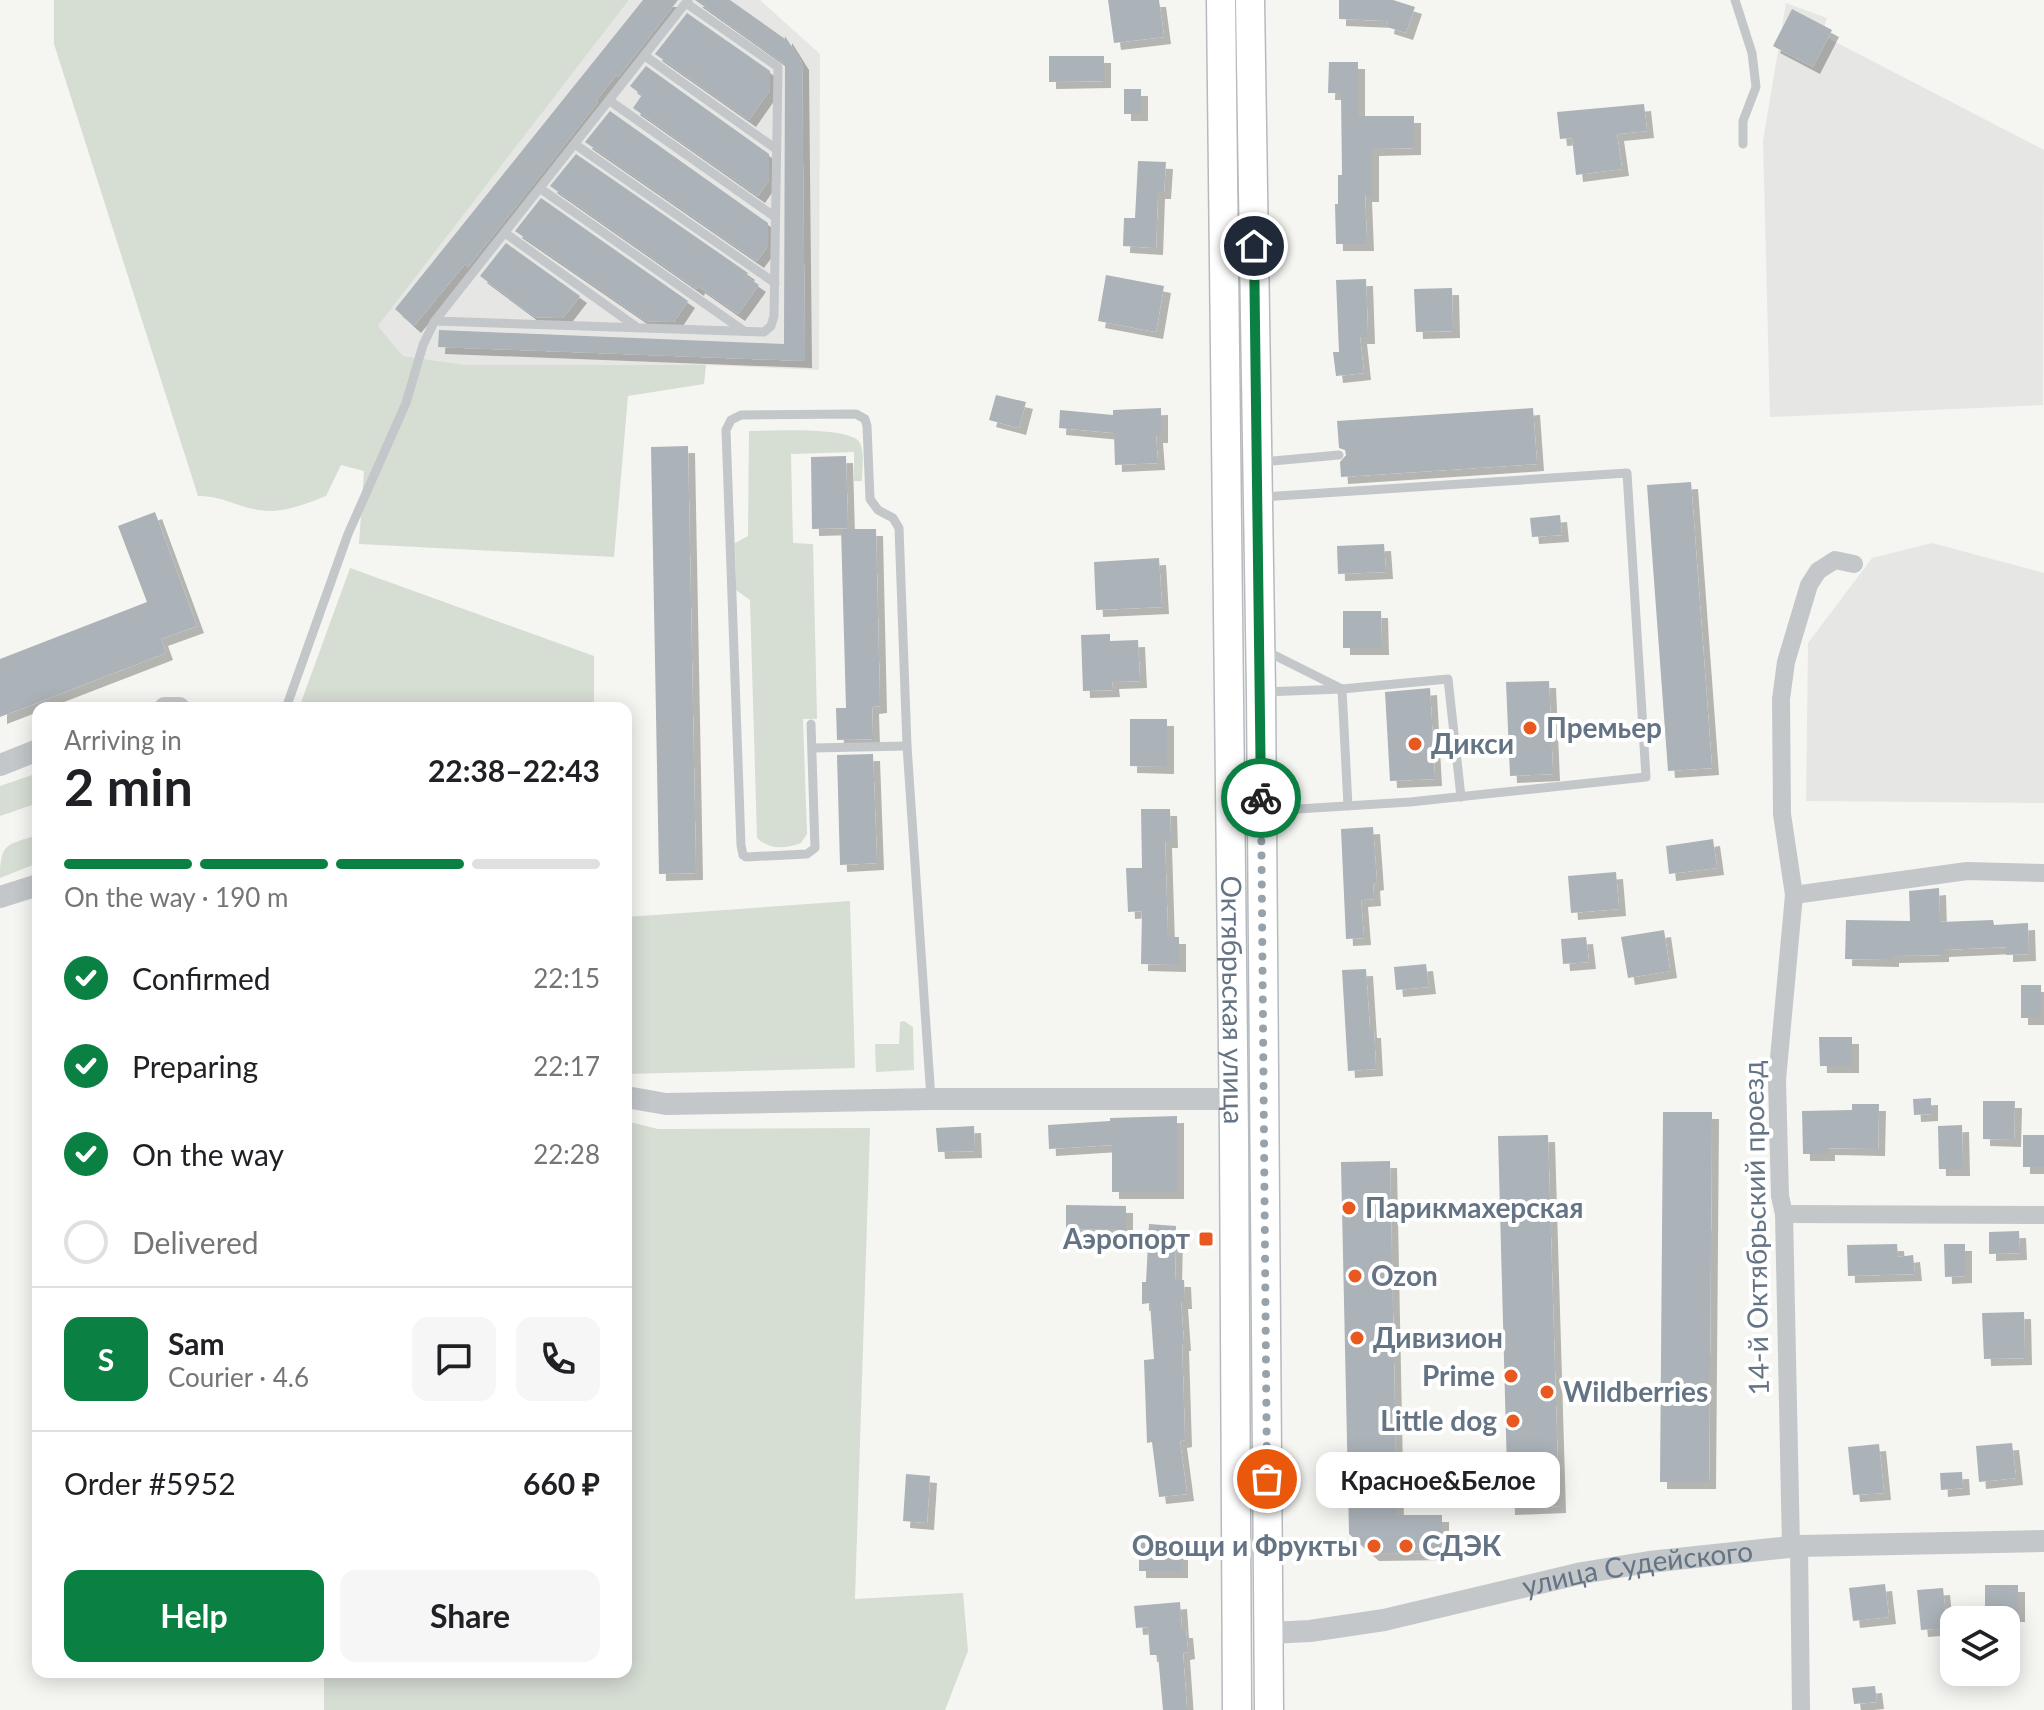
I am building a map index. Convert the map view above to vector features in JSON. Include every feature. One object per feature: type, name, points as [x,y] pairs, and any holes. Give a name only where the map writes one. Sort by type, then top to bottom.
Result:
[{"type":"main road","name":"Октябрьская улица","points":[[1221,0],[1237,1710]]},
{"type":"main road","name":"Октябрьская улица","points":[[1250,0],[1261,648],[1269,1710]]},
{"type":"main road","points":[[1233,1099],[1263,1097]]},
{"type":"main road","name":"улица Судейского","points":[[1236,1634],[1268,1633]]},
{"type":"street","name":"14-й Октябрьский проезд","points":[[1801,1710],[1777,1080],[1794,895],[1782,814],[1781,699],[1786,662],[1809,585],[1818,571],[1835,560],[1854,564]]},
{"type":"street","points":[[0,765],[32,752]]},
{"type":"street","points":[[1794,895],[1967,871],[2044,873]]},
{"type":"street","points":[[632,1098],[666,1104],[931,1099],[1233,1099]]},
{"type":"street","points":[[1784,1214],[2044,1215]]},
{"type":"street","name":"улица Судейского","points":[[1268,1633],[1310,1631],[1384,1620],[1582,1573],[1649,1562],[1795,1546],[2044,1541]]},
{"type":"lane","points":[[1735,0],[1752,53],[1756,87],[1743,121],[1743,144]]},
{"type":"lane","points":[[288,702],[348,534],[406,403],[423,345],[435,321],[687,1],[778,67],[774,316],[771,326],[764,332],[435,321]]},
{"type":"lane","points":[[645,56],[776,149]]},
{"type":"lane","points":[[610,101],[775,217]]},
{"type":"lane","points":[[576,145],[775,283]]},
{"type":"lane","points":[[541,189],[744,331]]},
{"type":"lane","points":[[505,233],[637,328]]},
{"type":"lane","points":[[811,724],[814,850],[807,854],[746,857],[741,845],[726,430],[731,420],[741,415],[856,414],[866,422],[870,499],[878,510],[893,518],[899,528],[907,746],[931,1099]]},
{"type":"lane","points":[[1257,462],[1339,455]]},
{"type":"lane","points":[[1258,497],[1627,473],[1646,777],[1461,797],[1261,811]]},
{"type":"lane","points":[[1261,648],[1342,689]]},
{"type":"lane","points":[[1261,692],[1342,689],[1448,679],[1461,797]]},
{"type":"lane","points":[[1342,689],[1348,806]]},
{"type":"lane","points":[[813,748],[907,746]]},
{"type":"shaded area","points":[[54,0],[629,0],[378,326],[403,356],[466,365],[706,365],[704,384],[628,396],[614,557],[359,544],[364,471],[341,465],[326,496],[285,509],[259,510],[198,496],[54,44]]},
{"type":"shaded area","points":[[629,0],[760,0],[820,54],[819,370],[706,365],[466,365],[403,356],[378,326]]},
{"type":"shaded area","points":[[1786,3],[1827,18],[1822,35],[2044,150],[2043,405],[1770,417],[1763,141]]},
{"type":"shaded area","points":[[749,431],[842,434],[860,443],[863,457],[862,481],[854,481],[854,452],[791,454],[793,543],[813,544],[817,719],[803,719],[807,834],[801,843],[783,847],[767,845],[757,838],[750,600],[736,590],[735,543],[748,536]]},
{"type":"shaded area","points":[[1932,543],[2044,573],[2044,803],[1806,801],[1808,643],[1872,558]]},
{"type":"shaded area","points":[[350,568],[594,656],[594,702],[301,702]]},
{"type":"shaded area","points":[[32,775],[32,805],[0,816],[0,786]]},
{"type":"shaded area","points":[[32,837],[32,865],[0,878],[4,851]]},
{"type":"shaded area","points":[[850,901],[855,1068],[632,1074],[632,917]]},
{"type":"shaded area","points":[[900,1022],[913,1027],[914,1070],[876,1072],[875,1044],[899,1044]]},
{"type":"shaded area","points":[[632,1122],[658,1129],[870,1128],[855,1599],[963,1593],[968,1651],[945,1710],[324,1710],[324,1678],[632,1678]]},
{"type":"building","points":[[643,0],[678,0],[468,267],[465,264],[414,326],[395,309]]},
{"type":"building","points":[[695,0],[730,0],[785,39],[785,36],[802,63],[805,361],[438,347],[439,330],[784,344],[785,64]]},
{"type":"building","points":[[1108,0],[1159,0],[1164,37],[1114,43]]},
{"type":"building","points":[[1339,0],[1393,0],[1415,7],[1406,33],[1387,27],[1388,21],[1339,19]]},
{"type":"building","points":[[1792,9],[1832,30],[1813,67],[1773,46]]},
{"type":"building","points":[[687,13],[770,71],[770,90],[749,120],[655,54]]},
{"type":"building","points":[[1049,56],[1104,56],[1104,81],[1049,82]]},
{"type":"building","points":[[1329,62],[1358,62],[1358,116],[1414,116],[1414,148],[1372,149],[1372,195],[1365,195],[1367,244],[1336,244],[1335,204],[1338,204],[1338,175],[1342,175],[1341,93],[1328,93]]},
{"type":"building","points":[[646,66],[769,154],[769,180],[758,196],[633,108],[642,95],[630,86]]},
{"type":"building","points":[[1124,89],[1141,89],[1141,114],[1124,114]]},
{"type":"building","points":[[1644,104],[1647,131],[1617,134],[1622,169],[1576,175],[1572,138],[1560,139],[1557,112]]},
{"type":"building","points":[[610,111],[768,223],[768,246],[757,261],[585,142]]},
{"type":"building","points":[[576,154],[748,273],[746,276],[759,285],[738,314],[698,286],[697,289],[550,186]]},
{"type":"building","points":[[1138,161],[1166,162],[1164,192],[1158,192],[1156,248],[1123,246],[1124,218],[1135,218]]},
{"type":"building","points":[[541,198],[688,301],[674,322],[646,321],[515,231]]},
{"type":"building","points":[[506,243],[580,296],[563,318],[535,317],[480,276]]},
{"type":"building","points":[[1106,275],[1164,286],[1156,332],[1098,321]]},
{"type":"building","points":[[1366,279],[1368,337],[1360,337],[1364,373],[1336,376],[1333,352],[1339,352],[1336,280]]},
{"type":"building","points":[[1452,288],[1453,331],[1416,332],[1414,289]]},
{"type":"building","points":[[996,395],[1026,402],[1019,428],[989,420]]},
{"type":"building","points":[[1161,408],[1161,436],[1156,436],[1158,463],[1115,465],[1114,433],[1059,428],[1060,410],[1113,415],[1113,410]]},
{"type":"building","points":[[1533,408],[1537,464],[1341,477],[1340,462],[1346,455],[1345,450],[1339,448],[1337,421]]},
{"type":"building","points":[[688,446],[696,873],[659,874],[651,447]]},
{"type":"building","points":[[846,456],[848,528],[812,529],[811,457]]},
{"type":"building","points":[[1691,482],[1712,768],[1668,771],[1647,485]]},
{"type":"building","points":[[155,512],[197,626],[161,639],[166,653],[32,702],[32,705],[0,717],[0,659],[147,602],[118,526]]},
{"type":"building","points":[[1560,515],[1562,535],[1532,537],[1530,518]]},
{"type":"building","points":[[841,529],[876,529],[880,706],[872,707],[873,739],[837,740],[836,708],[846,708]]},
{"type":"building","points":[[1384,544],[1386,572],[1338,574],[1337,546]]},
{"type":"building","points":[[1159,558],[1162,607],[1096,610],[1094,562]]},
{"type":"building","points":[[1343,611],[1381,611],[1382,648],[1343,648]]},
{"type":"building","points":[[1110,634],[1110,641],[1138,640],[1140,681],[1112,682],[1113,690],[1083,691],[1081,635]]},
{"type":"building","name":"Премьер","points":[[1549,681],[1553,774],[1510,776],[1506,682]]},
{"type":"building","points":[[1430,688],[1435,779],[1390,781],[1385,692]]},
{"type":"building","points":[[1130,719],[1167,719],[1167,767],[1130,766]]},
{"type":"building","points":[[873,754],[877,863],[840,865],[837,755]]},
{"type":"building","points":[[1141,809],[1170,809],[1171,841],[1165,841],[1168,937],[1179,937],[1179,965],[1141,964],[1142,911],[1128,912],[1126,868],[1142,868]]},
{"type":"building","points":[[1373,827],[1377,883],[1373,884],[1374,899],[1361,900],[1364,938],[1346,939],[1341,829]]},
{"type":"building","points":[[1713,839],[1717,868],[1669,874],[1666,846]]},
{"type":"building","points":[[1616,872],[1619,909],[1571,913],[1568,876]]},
{"type":"building","points":[[1939,888],[1940,922],[1993,920],[1994,925],[2028,923],[2029,954],[2006,955],[2006,947],[1942,950],[1942,955],[1892,956],[1892,960],[1845,959],[1846,920],[1910,921],[1909,891]]},
{"type":"building","points":[[1664,930],[1670,971],[1628,978],[1621,937]]},
{"type":"building","points":[[1586,937],[1589,962],[1563,964],[1561,939]]},
{"type":"building","points":[[1426,964],[1429,987],[1396,990],[1394,967]]},
{"type":"building","points":[[1366,969],[1376,1069],[1348,1071],[1342,970]]},
{"type":"building","points":[[2021,985],[2041,985],[2041,1018],[2021,1018]]},
{"type":"building","points":[[1819,1037],[1852,1037],[1852,1066],[1820,1066]]},
{"type":"building","points":[[1931,1098],[1931,1114],[1914,1115],[1913,1099]]},
{"type":"building","points":[[1983,1101],[2015,1101],[2014,1140],[1983,1139]]},
{"type":"building","points":[[1852,1104],[1879,1104],[1878,1149],[1828,1148],[1828,1154],[1803,1154],[1802,1111],[1852,1110]]},
{"type":"building","points":[[1663,1112],[1712,1112],[1709,1482],[1660,1482]]},
{"type":"building","points":[[1177,1116],[1177,1192],[1112,1192],[1112,1145],[1049,1149],[1048,1125],[1110,1121],[1110,1118]]},
{"type":"building","points":[[1962,1125],[1963,1169],[1939,1169],[1938,1126]]},
{"type":"building","points":[[974,1126],[975,1151],[938,1152],[936,1128]]},
{"type":"building","points":[[1548,1135],[1559,1506],[1508,1508],[1498,1136]]},
{"type":"building","points":[[2023,1135],[2044,1135],[2044,1167],[2023,1167]]},
{"type":"building","points":[[1390,1161],[1397,1515],[1442,1515],[1442,1553],[1372,1554],[1349,1534],[1341,1162]]},
{"type":"building","points":[[1066,1205],[1126,1206],[1126,1230],[1066,1229]]},
{"type":"building","points":[[1149,1224],[1176,1226],[1175,1280],[1184,1280],[1185,1302],[1181,1302],[1185,1440],[1180,1441],[1187,1494],[1159,1497],[1152,1442],[1147,1443],[1144,1360],[1154,1359],[1150,1303],[1142,1304],[1142,1282],[1146,1282]]},
{"type":"building","points":[[2019,1231],[2020,1253],[1989,1254],[1989,1232]]},
{"type":"building","points":[[1897,1244],[1898,1257],[1913,1255],[1915,1274],[1848,1276],[1847,1245]]},
{"type":"building","points":[[1944,1244],[1965,1244],[1965,1276],[1945,1277]]},
{"type":"building","points":[[2024,1312],[2025,1358],[1984,1359],[1982,1313]]},
{"type":"building","points":[[2012,1443],[2016,1478],[1979,1482],[1976,1446]]},
{"type":"building","points":[[1879,1444],[1884,1493],[1853,1495],[1848,1447]]},
{"type":"building","points":[[1962,1472],[1963,1488],[1941,1490],[1940,1473]]},
{"type":"building","points":[[906,1474],[930,1476],[927,1523],[903,1521]]},
{"type":"building","points":[[1139,1542],[1181,1542],[1181,1571],[1139,1571]]},
{"type":"building","points":[[1885,1584],[1889,1617],[1853,1621],[1849,1588]]},
{"type":"building","points":[[1985,1585],[2018,1585],[2018,1606],[1985,1606]]},
{"type":"building","points":[[1943,1588],[1945,1606],[1940,1606],[1940,1629],[1921,1630],[1917,1590]]},
{"type":"building","points":[[1180,1602],[1182,1631],[1186,1631],[1188,1652],[1183,1653],[1187,1710],[1163,1710],[1158,1655],[1150,1655],[1148,1627],[1136,1628],[1134,1606]]},
{"type":"building","points":[[1875,1686],[1877,1702],[1854,1704],[1852,1688]]},
{"type":"way so far","points":[[1261,798],[1267,1479]]},
{"type":"place","name":"Премьер","points":[[1530,728]]},
{"type":"place","name":"Дикси","points":[[1415,744]]},
{"type":"place","name":"Парикмахерская","points":[[1349,1208]]},
{"type":"place","name":"Аэропорт","points":[[1206,1239]]},
{"type":"place","name":"Ozon","points":[[1355,1276]]},
{"type":"place","name":"Дивизион","points":[[1357,1338]]},
{"type":"place","name":"Prime","points":[[1511,1376]]},
{"type":"place","name":"Wildberries","points":[[1547,1392]]},
{"type":"place","name":"Little dog","points":[[1513,1421]]},
{"type":"place","name":"Красное&Белое","points":[[1267,1479]]},
{"type":"place","name":"Овощи и Фрукты","points":[[1374,1546]]},
{"type":"place","name":"СДЭК","points":[[1406,1546]]},
{"type":"route","points":[[1254,246],[1261,798]]}]
